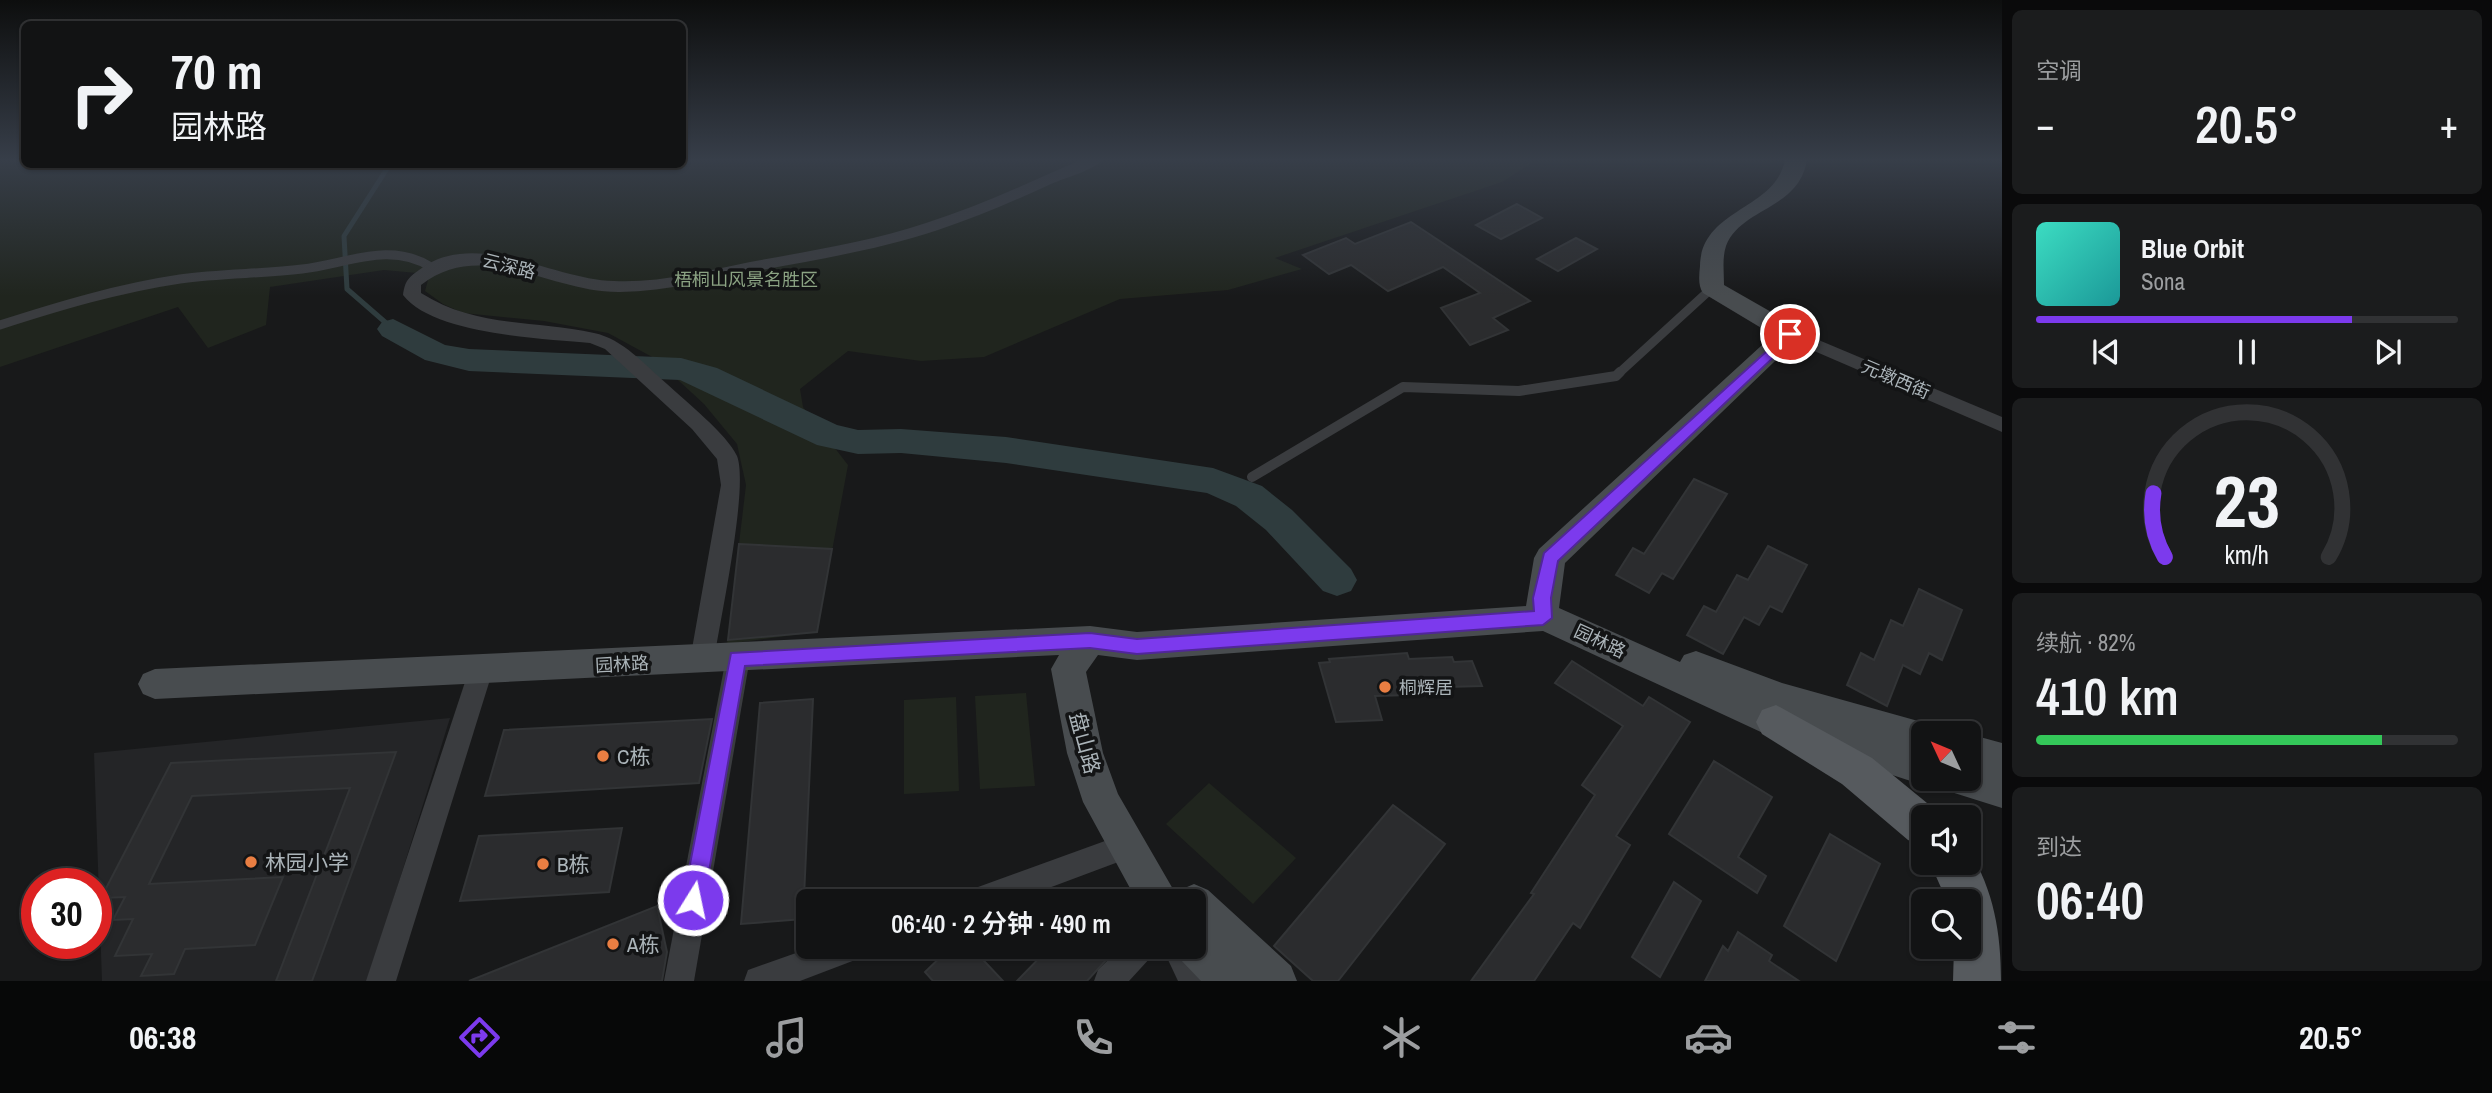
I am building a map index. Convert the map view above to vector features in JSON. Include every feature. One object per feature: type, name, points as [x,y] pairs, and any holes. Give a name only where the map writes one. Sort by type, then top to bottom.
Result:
[{"type":"main road","points":[[1776,722],[1857,771],[1911,816]]},
{"type":"main road","points":[[1958,875],[1973,907],[1978,938],[1977,981]]},
{"type":"main road","points":[[1977,981],[2002,922]]},
{"type":"street","name":"云深路","points":[[431,267],[474,257],[598,286],[637,286],[716,274],[910,233],[987,205]]},
{"type":"street","points":[[1542,608],[1550,558],[1790,334],[1712,288],[1714,246],[1723,231],[1761,205]]},
{"type":"street","points":[[431,267],[413,283],[412,295],[429,308],[455,320],[593,338],[611,345],[698,424],[727,457],[731,485],[702,660]]},
{"type":"street","name":"元墩西街","points":[[1790,334],[2002,425]]},
{"type":"street","name":"园林路","points":[[155,684],[1090,640],[1137,646],[1567,605],[1742,684],[1911,733]]},
{"type":"street","name":"园林路","points":[[1542,608],[1560,622],[1776,722],[1911,764]]},
{"type":"street","name":"盘山路","points":[[1090,640],[1068,669],[1085,753],[1102,802],[1152,889]]},
{"type":"street","points":[[679,981],[738,658]]},
{"type":"street","points":[[381,981],[481,670]]},
{"type":"street","points":[[1981,753],[2002,759]]},
{"type":"street","points":[[1981,785],[2002,791]]},
{"type":"street","points":[[1010,889],[1127,846]]},
{"type":"street","name":"盘山路","points":[[1127,846],[1176,889]]},
{"type":"street","name":"盘山路","points":[[1206,916],[1276,981]]},
{"type":"street","points":[[1206,956],[1230,981]]},
{"type":"street","points":[[759,981],[820,959]]},
{"type":"street","points":[[1109,981],[1130,959]]},
{"type":"street","points":[[1182,959],[1192,981]]},
{"type":"lane","points":[[0,325],[76,303],[178,279],[334,265],[402,254],[419,257],[431,267]]},
{"type":"lane","points":[[1252,477],[1403,387],[1519,391],[1616,376],[1712,288]]},
{"type":"shaded area","name":"林园小学","points":[[450,718],[368,981],[102,981],[101,959],[112,959],[112,868],[98,868],[94,753]]},
{"type":"green space","name":"梧桐山风景名胜区","points":[[0,205],[1434,205],[1275,258],[1302,269],[1228,290],[1120,299],[984,357],[921,361],[848,351],[800,389],[803,407],[848,465],[817,632],[727,644],[746,485],[737,444],[704,404],[654,358],[608,333],[544,321],[463,313],[443,304],[425,291],[433,262],[417,273],[384,270],[270,287],[266,325],[208,348],[178,307],[0,367]]},
{"type":"green space","points":[[1026,693],[1035,786],[980,789],[975,696]]},
{"type":"green space","points":[[956,697],[959,791],[904,794],[904,700]]},
{"type":"green space","points":[[1209,783],[1296,858],[1253,904],[1166,824]]},
{"type":"building","points":[[1515,205],[1542,218],[1501,239],[1476,225]]},
{"type":"building","points":[[1411,222],[1530,301],[1493,318],[1508,330],[1470,345],[1441,308],[1480,293],[1443,267],[1388,291],[1351,265],[1329,274],[1303,255],[1346,238],[1355,244]]},
{"type":"building","points":[[1576,238],[1597,249],[1558,271],[1537,259]]},
{"type":"building","points":[[1694,479],[1727,494],[1673,579],[1662,573],[1649,593],[1616,575],[1633,548],[1644,554]]},
{"type":"building","points":[[739,544],[832,549],[817,632],[728,640]]},
{"type":"building","points":[[1768,546],[1807,565],[1782,612],[1770,606],[1759,625],[1744,617],[1723,654],[1687,635],[1704,606],[1716,612],[1737,575],[1748,580]]},
{"type":"building","points":[[1919,589],[1962,610],[1942,660],[1929,653],[1920,674],[1903,665],[1887,706],[1847,685],[1861,653],[1874,660],[1891,620],[1903,626]]},
{"type":"building","name":"桐辉居","points":[[1407,653],[1409,659],[1452,657],[1454,662],[1472,661],[1482,686],[1407,688],[1409,695],[1375,696],[1382,720],[1336,722],[1319,663],[1330,662],[1329,659]]},
{"type":"building","points":[[1572,661],[1643,706],[1649,697],[1690,722],[1616,836],[1630,845],[1580,928],[1573,923],[1534,981],[1471,981],[1534,894],[1531,893],[1595,795],[1582,785],[1623,726],[1555,683]]},
{"type":"building","points":[[813,699],[804,889],[796,889],[796,920],[741,924],[760,703]]},
{"type":"building","name":"C栋","points":[[712,719],[699,783],[485,796],[504,730]]},
{"type":"building","points":[[396,752],[312,981],[276,981],[350,788],[192,796],[149,884],[283,877],[255,945],[185,949],[174,974],[141,976],[152,954],[115,956],[133,919],[113,920],[125,897],[112,898],[112,877],[171,763]]},
{"type":"building","points":[[1714,761],[1772,797],[1738,857],[1766,876],[1757,893],[1669,834]]},
{"type":"building","points":[[1393,805],[1445,844],[1338,981],[1313,981],[1274,946]]},
{"type":"building","name":"B栋","points":[[622,828],[609,892],[460,901],[479,836]]},
{"type":"building","points":[[1830,834],[1880,864],[1836,961],[1784,926]]},
{"type":"building","points":[[1674,882],[1701,901],[1660,977],[1632,957]]},
{"type":"building","name":"A栋","points":[[657,906],[667,952],[662,981],[469,981]]},
{"type":"building","points":[[1738,932],[1772,955],[1769,961],[1799,981],[1705,981],[1723,946],[1728,951]]},
{"type":"building","points":[[939,959],[982,959],[1003,981],[933,981],[925,972]]},
{"type":"building","points":[[1038,959],[1107,959],[1087,981],[1017,981]]},
{"type":"waterway","points":[[364,205],[344,236],[347,289],[393,329]]},
{"type":"waterway","points":[[393,329],[436,353],[469,360],[681,369],[705,376],[829,436],[858,442],[901,441],[1006,450],[1213,481],[1249,496],[1279,520],[1337,580]]},
{"type":"place","name":"桐辉居","points":[[1385,687]]},
{"type":"place","name":"C栋","points":[[603,756]]},
{"type":"place","name":"林园小学","points":[[251,862]]},
{"type":"place","name":"B栋","points":[[543,864]]},
{"type":"place","name":"A栋","points":[[613,944]]},
{"type":"route","points":[[693,900],[738,658],[1090,640],[1137,646],[1543,618],[1542,598],[1550,558],[1790,334]]}]
